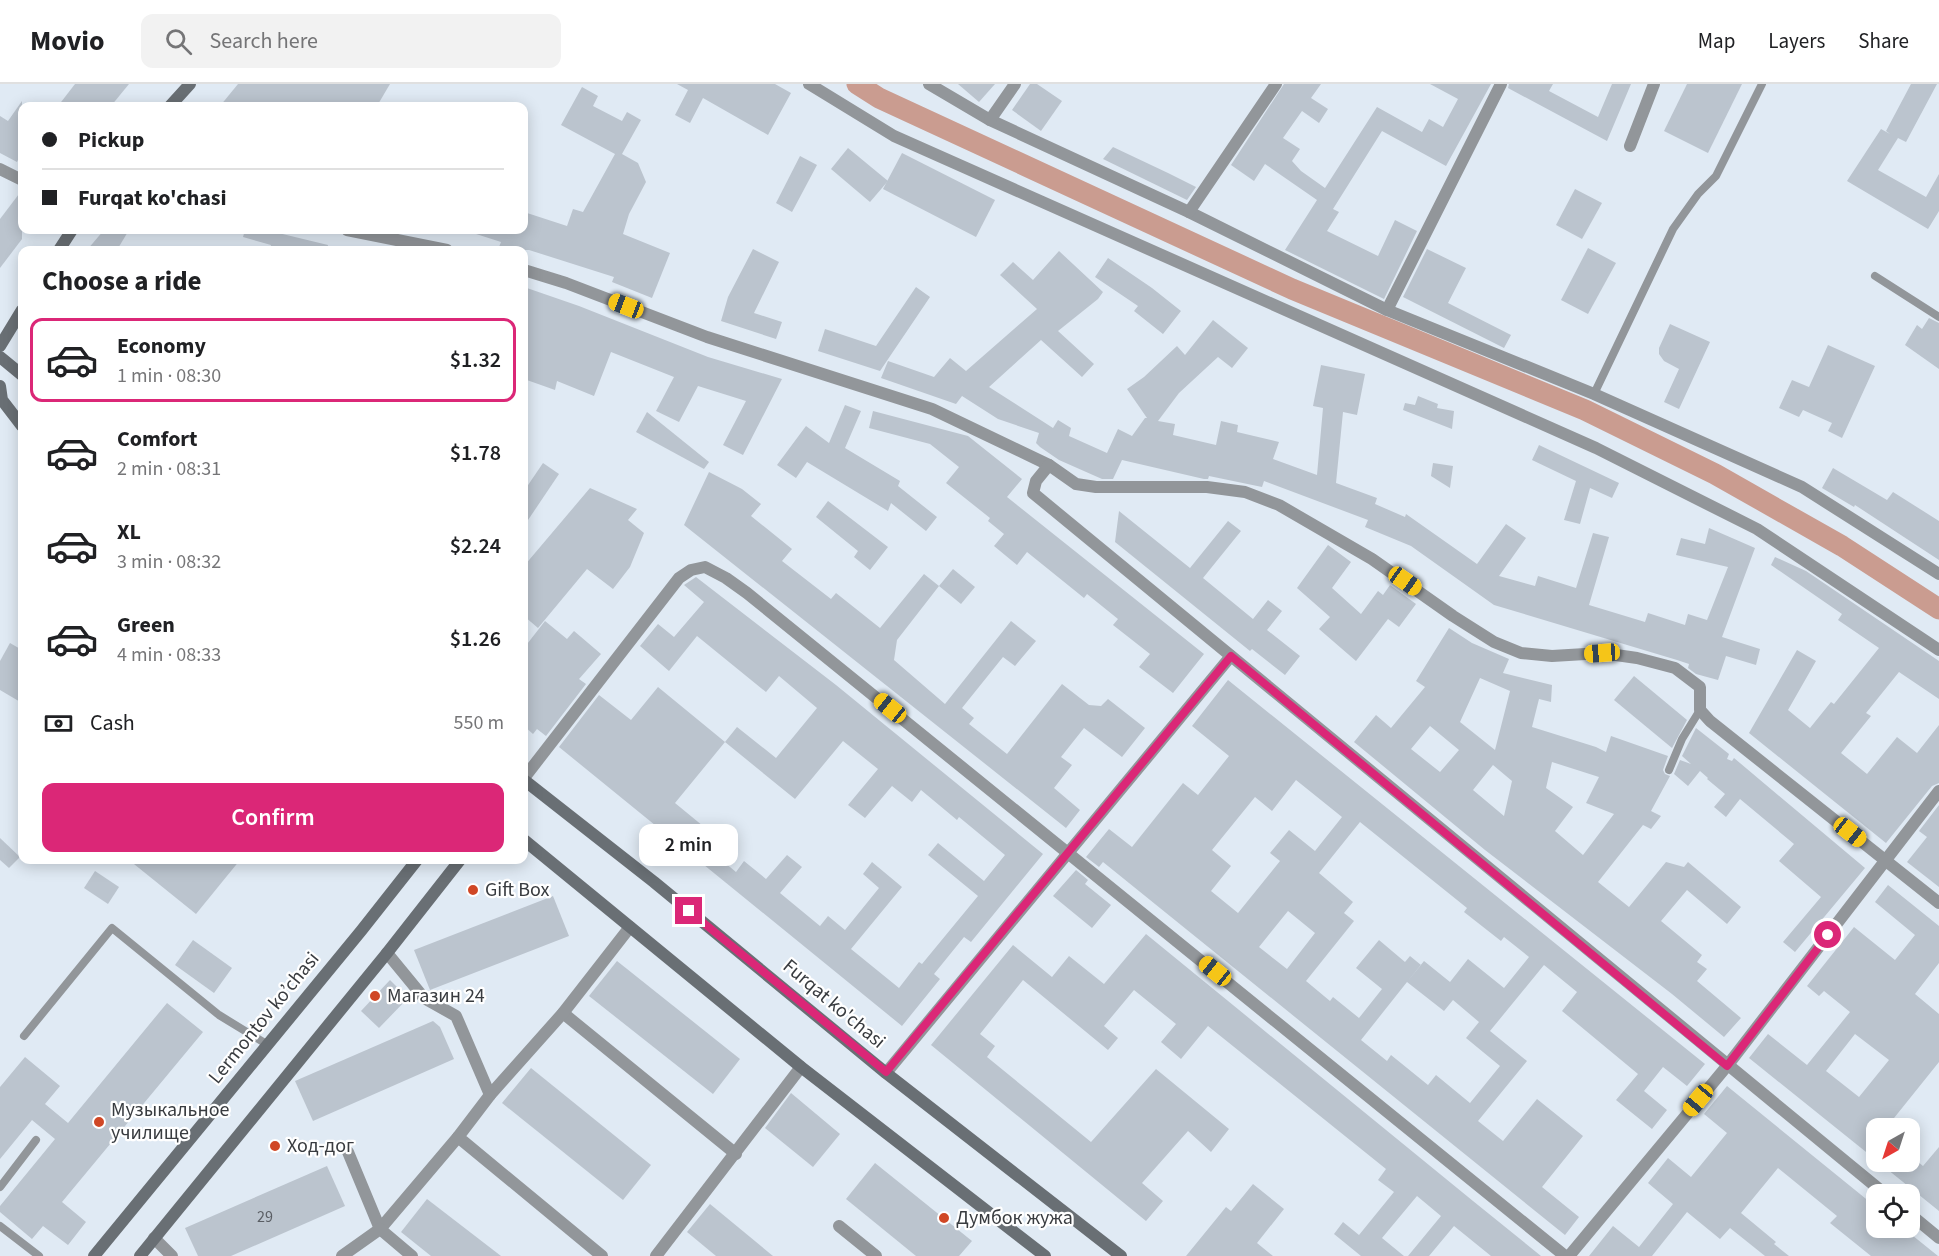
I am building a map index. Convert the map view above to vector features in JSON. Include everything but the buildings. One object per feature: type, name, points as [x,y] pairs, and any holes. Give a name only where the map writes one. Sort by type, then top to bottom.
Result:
[{"type":"main road","points":[[174,102],[190,84]]},
{"type":"main road","points":[[0,346],[18,317]]},
{"type":"main road","points":[[0,357],[18,372]]},
{"type":"main road","points":[[0,386],[2,400],[18,421]]},
{"type":"main road","name":"Furqat ko'chasi","points":[[528,782],[886,1072],[1121,1256]]},
{"type":"main road","points":[[528,843],[801,1067],[1045,1256]]},
{"type":"main road","name":"Lermontov ko’chasi","points":[[94,1256],[414,864]]},
{"type":"main road","points":[[140,1256],[457,864]]},
{"type":"street","points":[[809,84],[894,136],[1596,448],[1757,529],[1939,650]]},
{"type":"street","points":[[929,84],[990,120],[1189,212],[1387,310],[1594,394],[1802,487],[1939,574]]},
{"type":"street","points":[[990,120],[1015,84]]},
{"type":"street","points":[[1189,212],[1276,84]]},
{"type":"street","points":[[1387,310],[1501,84]]},
{"type":"street","points":[[1629,146],[1654,84]]},
{"type":"street","points":[[0,169],[18,178]]},
{"type":"street","points":[[367,234],[427,246]]},
{"type":"street","points":[[528,271],[566,283],[707,337],[932,409],[1049,465],[1076,484],[1096,487],[1207,486],[1245,492],[1279,505],[1372,559],[1494,642],[1521,653],[1552,656],[1602,653],[1637,658],[1675,668],[1700,687],[1700,710],[1710,721],[1939,903]]},
{"type":"street","points":[[1049,465],[1036,481],[1033,493],[1873,1184]]},
{"type":"street","points":[[528,774],[679,578],[691,570],[705,567],[747,593],[1567,1256],[1727,1066],[1939,791]]},
{"type":"street","points":[[886,1072],[1231,656]]},
{"type":"street","points":[[342,1256],[380,1229],[458,1137],[490,1095],[563,1013],[630,927]]},
{"type":"street","points":[[387,953],[424,998],[456,1016],[490,1095]]},
{"type":"street","points":[[563,1013],[736,1154]]},
{"type":"street","points":[[657,1256],[801,1067]]},
{"type":"street","points":[[458,1137],[602,1256]]},
{"type":"street","points":[[348,1152],[380,1229],[412,1256]]},
{"type":"street","points":[[1920,1222],[1939,1238]]},
{"type":"street","points":[[839,1226],[876,1256]]},
{"type":"street","points":[[154,1238],[172,1256]]},
{"type":"lane","points":[[1594,394],[1673,229],[1698,194],[1716,176],[1762,84]]},
{"type":"lane","points":[[1875,276],[1939,317]]},
{"type":"lane","points":[[1669,770],[1682,739],[1700,710]]},
{"type":"lane","points":[[24,1036],[111,928],[219,1015],[268,1045]]},
{"type":"lane","points":[[0,1187],[36,1140]]},
{"type":"lane","points":[[0,1226],[39,1256]]},
{"type":"waterway","points":[[857,84],[879,98],[1292,289],[1585,410],[1715,474],[1842,546],[1939,609]]},
{"type":"place","name":"Gift Box","points":[[473,890]]},
{"type":"place","name":"Магазин 24","points":[[375,996]]},
{"type":"place","name":"Музыкальное училище","points":[[99,1122]]},
{"type":"place","name":"Ход-дог","points":[[275,1146]]},
{"type":"place","name":"Думбок жужа","points":[[944,1218]]},
{"type":"route","points":[[689,911],[886,1072],[1231,656],[1727,1066],[1828,935]]}]
